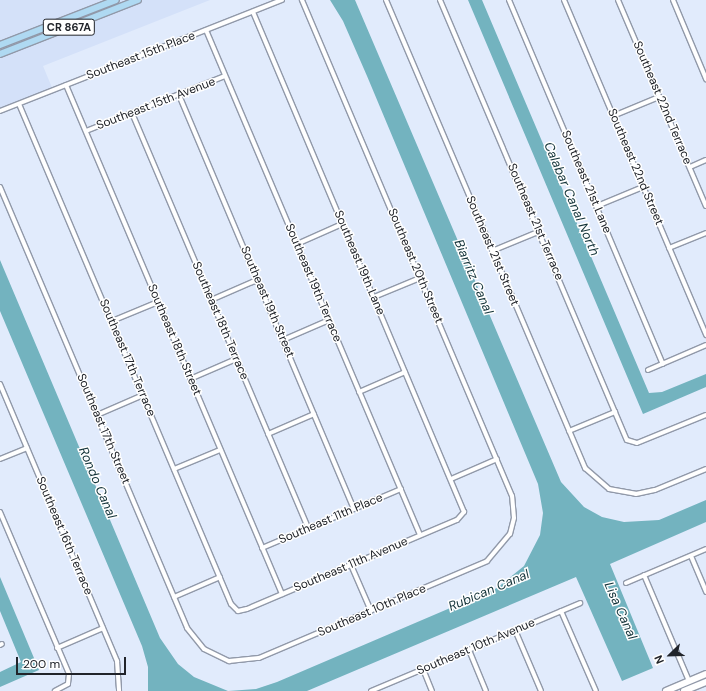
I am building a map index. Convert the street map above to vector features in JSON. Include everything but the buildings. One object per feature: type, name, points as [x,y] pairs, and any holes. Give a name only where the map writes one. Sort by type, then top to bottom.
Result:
[{"type":"main road","name":"CR 867A","points":[[0,46],[116,0]]},
{"type":"main road","points":[[118,8],[128,0]]},
{"type":"main road","name":"CR 867A","points":[[0,54],[138,0]]},
{"type":"main road","points":[[666,691],[706,674]]},
{"type":"main road","points":[[684,691],[706,682]]},
{"type":"street","name":"Southeast 15th Place","points":[[0,111],[282,0]]},
{"type":"street","name":"Southeast 20th Street","points":[[302,0],[513,500],[510,534]]},
{"type":"street","name":"Southeast 21st Street","points":[[386,0],[492,251],[587,470],[613,491],[647,493],[706,469]]},
{"type":"street","name":"Southeast 21st Terrace","points":[[440,0],[615,412],[631,443],[706,415]]},
{"type":"street","name":"Southeast 21st Lane","points":[[509,0],[663,364]]},
{"type":"street","name":"Southeast 22nd Street","points":[[564,0],[706,335]]},
{"type":"street","name":"Southeast 22nd Terrace","points":[[618,0],[706,206]]},
{"type":"street","points":[[673,0],[706,79]]},
{"type":"street","name":"Southeast 19th Lane","points":[[253,12],[451,479],[463,515]]},
{"type":"street","name":"Southeast 19th Terrace","points":[[206,30],[420,535]]},
{"type":"street","name":"Southeast 15th Avenue","points":[[86,131],[225,76]]},
{"type":"street","name":"Southeast 18th Street","points":[[66,85],[282,594]]},
{"type":"street","name":"Southeast 19th Street","points":[[179,95],[354,509]]},
{"type":"street","points":[[613,116],[659,97]]},
{"type":"street","name":"Southeast 17th Terrace","points":[[19,104],[220,577],[238,611]]},
{"type":"street","name":"Southeast 18th Terrace","points":[[132,113],[308,528]]},
{"type":"street","points":[[690,167],[706,160]]},
{"type":"street","name":"Southeast 17th Street","points":[[0,187],[174,597],[194,640],[221,658]]},
{"type":"street","points":[[597,206],[643,187]]},
{"type":"street","points":[[297,244],[342,224]]},
{"type":"street","points":[[492,251],[538,232]]},
{"type":"street","points":[[669,248],[706,233]]},
{"type":"street","points":[[374,297],[420,278]]},
{"type":"street","points":[[211,300],[257,280]]},
{"type":"street","points":[[112,321],[158,302]]},
{"type":"street","points":[[282,340],[329,320]]},
{"type":"street","points":[[648,370],[706,345]]},
{"type":"street","points":[[190,379],[236,359]]},
{"type":"street","points":[[359,392],[405,372]]},
{"type":"street","name":"Southeast 16th Terrace","points":[[0,384],[118,665],[119,691]]},
{"type":"street","points":[[97,415],[143,395]]},
{"type":"street","points":[[569,431],[615,412]]},
{"type":"street","points":[[268,434],[314,414]]},
{"type":"street","points":[[0,459],[27,448]]},
{"type":"street","points":[[174,469],[220,450]]},
{"type":"street","points":[[451,479],[497,460]]},
{"type":"street","name":"Southeast 11th Place","points":[[262,548],[401,489]]},
{"type":"street","points":[[0,512],[70,681],[55,691]]},
{"type":"street","name":"Southeast 11th Avenue","points":[[238,611],[351,565],[463,515]]},
{"type":"street","name":"Southeast 10th Place","points":[[221,658],[239,662],[259,658],[484,563],[499,551],[510,534]]},
{"type":"street","points":[[626,583],[706,549]]},
{"type":"street","points":[[691,556],[706,592]]},
{"type":"street","points":[[351,565],[371,611]]},
{"type":"street","points":[[644,575],[689,681]]},
{"type":"street","points":[[174,597],[220,577]]},
{"type":"street","name":"Southeast 10th Avenue","points":[[371,691],[377,690],[580,603]]},
{"type":"street","points":[[561,610],[596,691]]},
{"type":"street","points":[[57,648],[103,628]]},
{"type":"street","points":[[515,630],[541,691]]},
{"type":"street","points":[[469,650],[486,691]]},
{"type":"street","points":[[423,669],[432,691]]},
{"type":"shaded area","points":[[0,0],[210,0],[43,66],[53,90],[0,111]]},
{"type":"water","points":[[330,0],[355,0],[561,482],[584,507],[602,517],[624,522],[659,520],[706,500],[706,522],[610,564],[653,668],[622,681],[576,577],[307,691],[228,691],[256,689],[277,682],[497,588],[524,566],[540,535],[543,513],[538,484],[367,76],[343,21]]},
{"type":"water","points":[[468,0],[482,0],[649,393],[662,392],[706,374],[706,387],[643,414]]},
{"type":"water","points":[[0,260],[160,638],[178,664],[194,677],[228,691],[148,691],[148,667],[142,646],[0,311]]},
{"type":"water","points":[[0,577],[39,670],[0,687],[0,672],[21,662],[0,611]]},
{"type":"water label","name":"Calabar Canal North","points":[[571,199]]},
{"type":"water label","name":"Biarritz Canal","points":[[473,277]]},
{"type":"water label","name":"Rondo Canal","points":[[97,483]]},
{"type":"water label","name":"Rubican Canal","points":[[489,591]]},
{"type":"water label","name":"Lisa Canal","points":[[620,611]]}]
